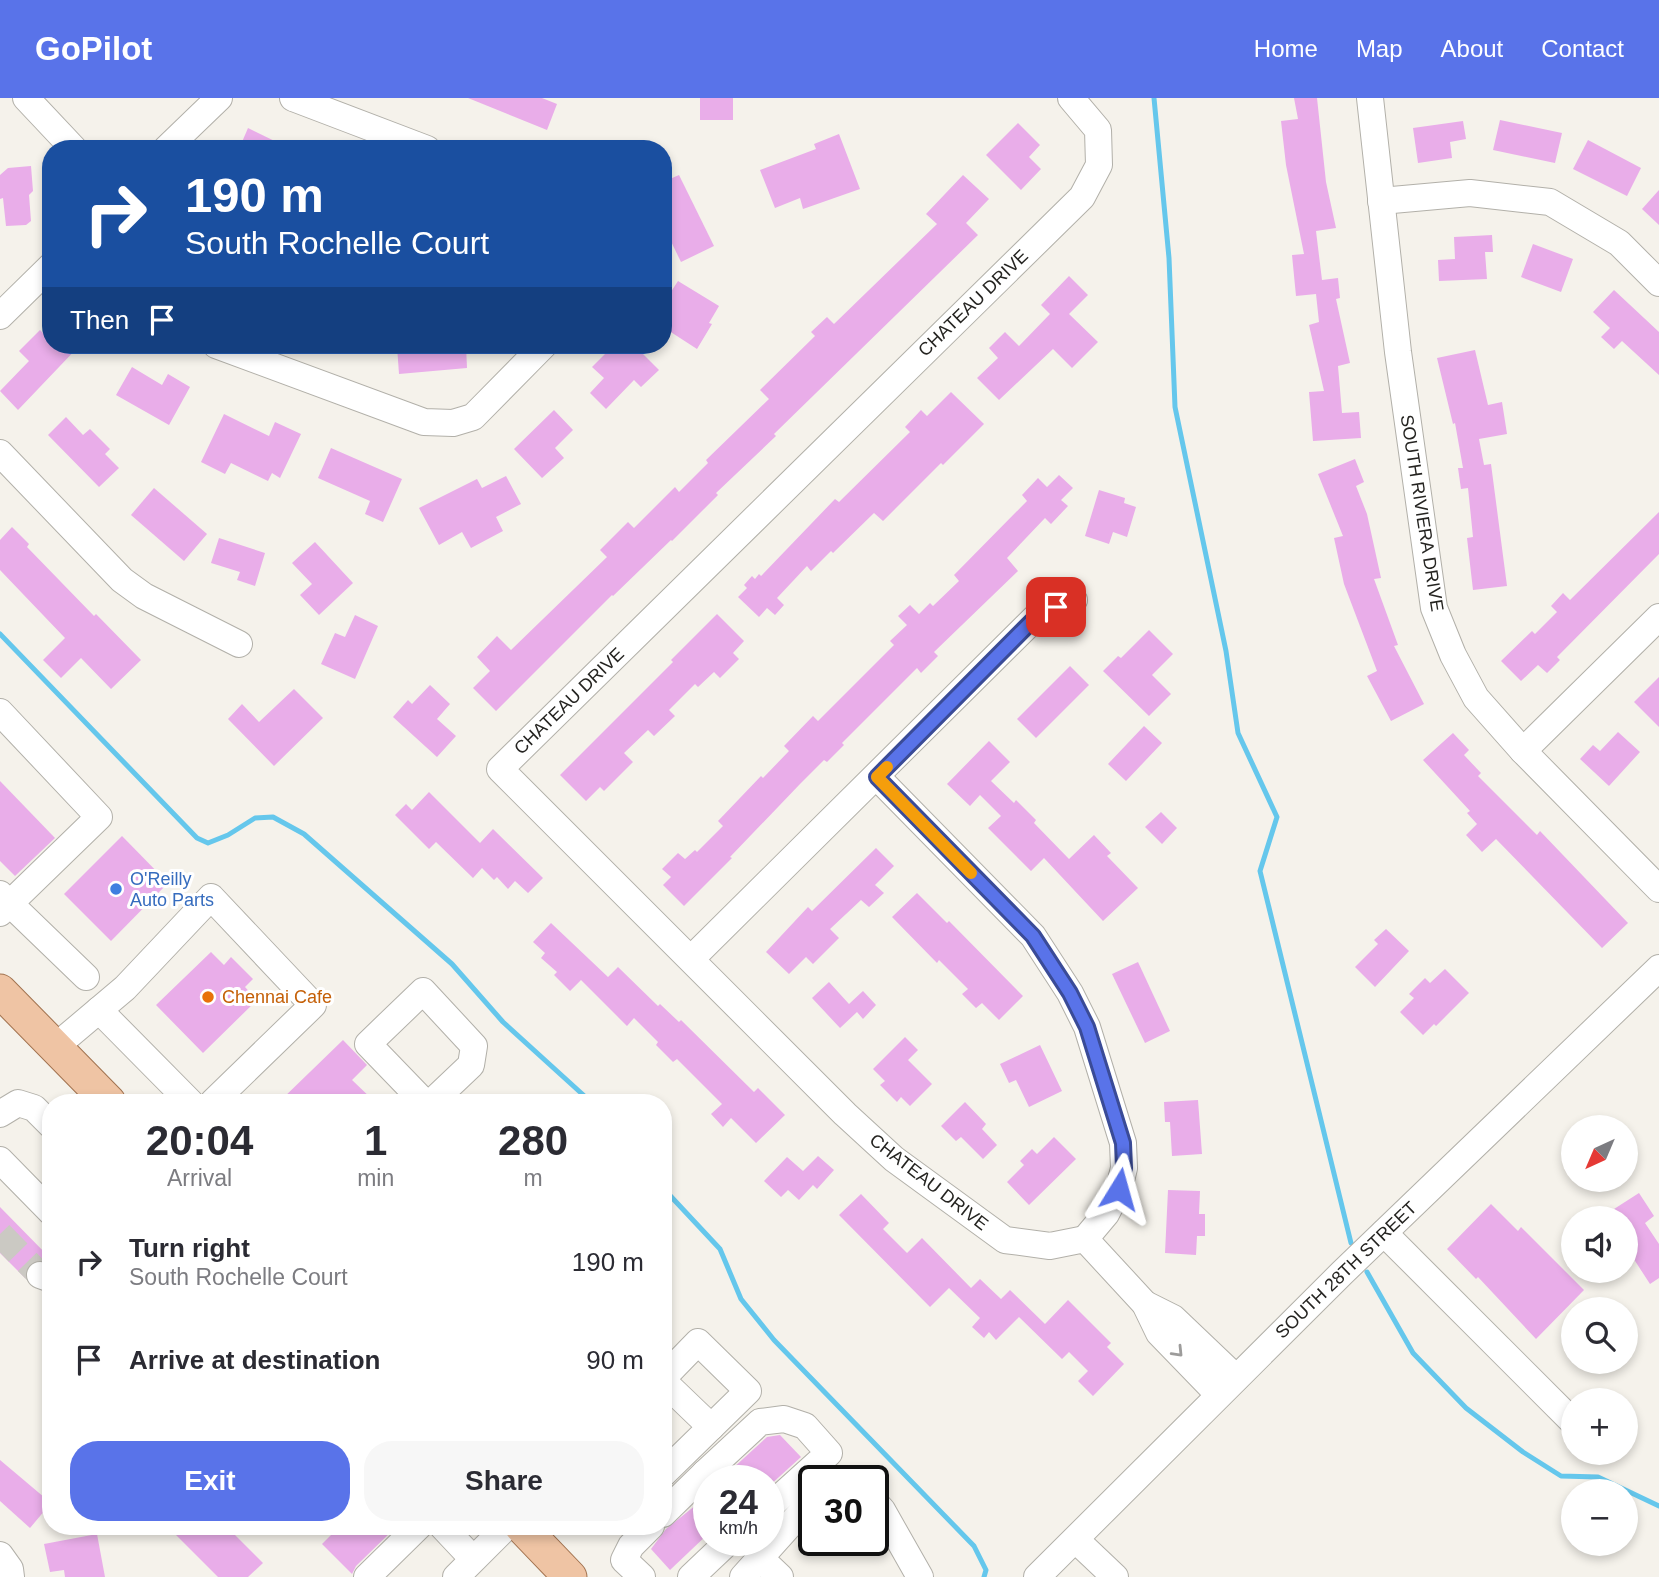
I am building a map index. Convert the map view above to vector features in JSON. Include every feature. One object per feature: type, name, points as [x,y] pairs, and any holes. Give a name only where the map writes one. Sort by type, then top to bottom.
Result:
[{"type":"main road","points":[[0,991],[101,1094]]},
{"type":"main road","points":[[531,1535],[570,1577]]},
{"type":"street","points":[[26,98],[66,140]]},
{"type":"street","points":[[175,140],[219,98]]},
{"type":"street","points":[[293,98],[403,140]]},
{"type":"street","name":"CHATEAU DRIVE","points":[[1071,98],[1098,130],[1099,165],[1082,197],[500,768],[845,1114],[894,1159],[1005,1240],[1050,1246],[1085,1239]]},
{"type":"street","name":"SOUTH RIVIERA DRIVE","points":[[1370,98],[1399,365],[1434,608],[1453,655],[1476,698],[1523,751],[1659,889]]},
{"type":"street","points":[[1381,201],[1470,193],[1550,202],[1619,243],[1659,283]]},
{"type":"street","points":[[0,316],[42,278]]},
{"type":"street","points":[[240,354],[424,422],[434,423],[453,423],[473,417],[535,354]]},
{"type":"street","points":[[0,453],[122,580],[144,596],[239,644]]},
{"type":"street","points":[[692,958],[1039,614],[1074,600]]},
{"type":"street","points":[[1523,751],[1659,617]]},
{"type":"street","points":[[0,712],[99,817],[3,903],[86,978]]},
{"type":"street","points":[[877,777],[1033,936],[1053,964],[1087,1027],[1123,1143],[1124,1168],[1119,1189],[1106,1214],[1085,1239],[1145,1304],[1173,1318],[1227,1387]]},
{"type":"street","points":[[55,1047],[125,989],[211,897],[313,1005],[221,1094]]},
{"type":"street","name":"SOUTH 28TH STREET","points":[[1037,1577],[1384,1233],[1659,968]]},
{"type":"street","points":[[416,1094],[369,1044],[424,991],[474,1046],[471,1065],[440,1094]]},
{"type":"street","points":[[99,1010],[182,1094]]},
{"type":"street","points":[[0,1114],[18,1103],[34,1108],[42,1116]]},
{"type":"street","points":[[0,1160],[42,1203]]},
{"type":"street","points":[[1384,1233],[1561,1410]]},
{"type":"street","points":[[672,1369],[698,1342],[748,1391],[672,1465]]},
{"type":"street","points":[[672,1388],[711,1427]]},
{"type":"street","points":[[720,1465],[760,1422],[784,1419],[805,1426],[829,1452],[784,1493]]},
{"type":"street","points":[[672,1507],[693,1490]]},
{"type":"street","points":[[780,1577],[751,1567],[798,1516]]},
{"type":"street","points":[[889,1522],[920,1577]]},
{"type":"street","points":[[367,1577],[410,1535]]},
{"type":"street","points":[[448,1535],[470,1569],[515,1535]]},
{"type":"street","points":[[625,1571],[631,1546],[642,1535]]},
{"type":"street","points":[[1076,1540],[1115,1577]]},
{"type":"street","points":[[0,1555],[10,1569],[11,1577]]},
{"type":"street","points":[[691,1577],[713,1556]]},
{"type":"building","points":[[468,98],[542,98],[557,104],[547,130]]},
{"type":"building","points":[[700,98],[733,98],[733,120],[700,120]]},
{"type":"building","points":[[1294,98],[1317,98],[1326,182],[1336,228],[1316,231],[1322,280],[1338,278],[1340,298],[1336,299],[1350,363],[1338,366],[1342,413],[1359,412],[1361,438],[1313,441],[1309,392],[1324,391],[1309,325],[1319,322],[1316,294],[1296,296],[1292,255],[1304,254],[1286,165],[1281,121],[1298,119]]},
{"type":"building","points":[[1500,120],[1562,133],[1555,163],[1493,150]]},
{"type":"building","points":[[1463,121],[1466,139],[1450,142],[1452,158],[1418,163],[1413,128]]},
{"type":"building","points":[[1018,123],[1040,145],[1029,157],[1041,169],[1021,190],[986,155]]},
{"type":"building","points":[[248,128],[273,140],[243,140]]},
{"type":"building","points":[[839,134],[860,189],[803,209],[800,198],[775,208],[760,170],[816,149],[814,144]]},
{"type":"building","points":[[1588,140],[1641,168],[1627,196],[1573,169]]},
{"type":"building","points":[[31,166],[31,221],[26,225],[6,226],[3,198],[0,199],[0,175],[8,168]]},
{"type":"building","points":[[679,175],[714,246],[681,262],[672,244],[672,178]]},
{"type":"building","points":[[963,175],[989,199],[966,223],[978,235],[774,434],[776,436],[716,493],[718,495],[672,541],[612,595],[496,711],[473,688],[490,671],[477,657],[497,636],[511,650],[607,557],[600,550],[628,522],[634,528],[675,487],[679,492],[708,463],[706,460],[769,399],[760,390],[815,336],[811,332],[827,317],[834,324],[937,224],[926,214]]},
{"type":"building","points":[[1659,190],[1659,225],[1642,209]]},
{"type":"building","points":[[1492,235],[1493,252],[1485,252],[1487,279],[1439,281],[1438,260],[1455,259],[1454,237]]},
{"type":"building","points":[[1533,244],[1573,259],[1561,292],[1521,277]]},
{"type":"building","points":[[1069,276],[1088,295],[1069,314],[1098,342],[1072,368],[1053,349],[999,400],[977,378],[998,358],[989,348],[1005,332],[1019,346],[1050,314],[1041,305]]},
{"type":"building","points":[[678,281],[719,306],[697,349],[672,333],[672,290]]},
{"type":"building","points":[[1614,290],[1659,332],[1659,375],[1622,341],[1614,349],[1601,337],[1610,328],[1593,312]]},
{"type":"building","points":[[40,330],[42,354],[71,354],[18,410],[0,391],[29,361],[19,351]]},
{"type":"building","points":[[1475,350],[1488,405],[1502,402],[1507,434],[1479,439],[1484,465],[1491,464],[1507,586],[1473,590],[1467,538],[1473,537],[1468,488],[1461,489],[1458,468],[1463,468],[1455,423],[1453,424],[1437,358]]},
{"type":"building","points":[[398,354],[466,354],[467,368],[399,374]]},
{"type":"building","points":[[605,354],[643,354],[659,370],[641,387],[634,380],[606,409],[590,393],[604,378],[592,367]]},
{"type":"building","points":[[132,367],[162,385],[168,374],[190,387],[169,425],[116,395]]},
{"type":"building","points":[[951,392],[984,424],[883,521],[874,513],[811,571],[807,566],[777,598],[784,605],[775,615],[767,608],[759,617],[738,597],[747,588],[744,585],[752,576],[755,579],[759,574],[761,576],[835,499],[839,502],[910,432],[905,427],[921,410],[927,416]]},
{"type":"building","points":[[554,410],[573,430],[555,448],[564,458],[542,478],[514,449]]},
{"type":"building","points":[[224,414],[269,436],[275,422],[301,434],[280,478],[272,473],[268,481],[231,463],[225,474],[201,462]]},
{"type":"building","points":[[66,417],[83,435],[90,429],[110,449],[105,454],[119,468],[99,487],[48,435]]},
{"type":"building","points":[[331,448],[402,479],[383,522],[365,514],[370,501],[318,478]]},
{"type":"building","points":[[1355,459],[1364,482],[1356,486],[1367,514],[1381,578],[1374,579],[1398,645],[1394,646],[1424,704],[1391,721],[1367,676],[1377,671],[1344,584],[1334,538],[1343,536],[1318,474]]},
{"type":"building","points":[[1059,475],[1073,488],[1061,500],[1068,506],[1051,524],[1045,518],[1007,558],[1018,571],[934,652],[938,656],[921,673],[917,668],[842,743],[844,745],[827,762],[824,760],[800,784],[684,906],[663,885],[671,877],[662,869],[678,853],[685,859],[695,850],[697,852],[723,826],[718,821],[789,751],[784,746],[813,716],[818,721],[894,645],[890,641],[907,625],[898,616],[910,605],[919,614],[930,603],[933,606],[959,581],[954,575],[1027,501],[1022,495],[1038,478],[1047,487]]},
{"type":"building","points":[[506,476],[521,504],[496,517],[503,531],[471,548],[462,532],[439,545],[419,508],[477,479],[482,488]]},
{"type":"building","points":[[154,488],[207,534],[184,561],[131,515]]},
{"type":"building","points":[[1099,490],[1125,498],[1124,503],[1136,507],[1127,537],[1113,532],[1109,544],[1085,536]]},
{"type":"building","points":[[1659,512],[1659,554],[1557,657],[1560,660],[1547,673],[1538,665],[1521,681],[1501,661],[1532,631],[1535,634],[1557,612],[1551,606],[1563,593],[1570,600]]},
{"type":"building","points":[[12,527],[29,544],[27,547],[141,660],[111,689],[81,658],[61,678],[43,660],[65,638],[0,570],[0,540]]},
{"type":"building","points":[[219,538],[265,553],[255,586],[237,580],[240,572],[211,563]]},
{"type":"building","points":[[315,542],[353,583],[319,615],[300,595],[312,584],[292,563]]},
{"type":"building","points":[[717,614],[744,641],[733,653],[739,659],[720,678],[714,672],[698,687],[695,684],[669,710],[675,716],[654,736],[648,730],[624,753],[633,762],[604,791],[600,787],[586,801],[560,775]]},
{"type":"building","points":[[355,615],[378,626],[355,679],[321,664],[335,633],[345,637]]},
{"type":"building","points":[[1149,630],[1173,654],[1152,675],[1171,694],[1149,716],[1103,671],[1118,656],[1121,658]]},
{"type":"building","points":[[1070,666],[1089,685],[1036,738],[1017,719]]},
{"type":"building","points":[[1659,677],[1659,727],[1634,702]]},
{"type":"building","points":[[430,685],[450,704],[437,719],[456,736],[437,757],[393,717],[408,700],[412,704]]},
{"type":"building","points":[[294,689],[323,718],[274,766],[228,719],[242,704],[259,722]]},
{"type":"building","points":[[1144,726],[1162,743],[1126,781],[1108,764]]},
{"type":"building","points":[[1618,732],[1640,752],[1609,786],[1580,759],[1593,745],[1600,751]]},
{"type":"building","points":[[1453,733],[1469,750],[1464,755],[1481,773],[1478,776],[1537,835],[1540,831],[1628,923],[1602,948],[1496,839],[1482,852],[1466,835],[1477,824],[1467,813],[1470,811],[1423,760]]},
{"type":"building","points":[[989,741],[1010,762],[991,781],[1036,820],[1034,823],[1069,859],[1094,835],[1111,853],[1107,856],[1138,888],[1103,921],[1044,858],[1031,871],[988,828],[1001,816],[980,795],[970,806],[947,784]]},
{"type":"building","points":[[0,781],[55,838],[15,876],[0,861]]},
{"type":"building","points":[[429,792],[480,843],[493,829],[543,878],[528,893],[515,881],[508,889],[497,877],[494,880],[482,868],[473,878],[436,842],[429,849],[395,815],[406,804],[412,810]]},
{"type":"building","points":[[1161,812],[1177,828],[1162,844],[1145,827]]},
{"type":"building","name":"O'Reilly Auto Parts","points":[[122,836],[168,883],[111,941],[64,894]]},
{"type":"building","points":[[876,848],[894,866],[875,885],[884,893],[869,907],[861,900],[830,929],[839,938],[813,964],[806,957],[789,974],[766,952],[808,907],[812,911]]},
{"type":"building","points":[[917,893],[947,923],[949,921],[1023,996],[999,1020],[982,1003],[976,1008],[962,994],[968,989],[939,960],[937,963],[892,917]]},
{"type":"building","points":[[551,923],[608,977],[618,967],[658,1006],[660,1004],[679,1022],[681,1020],[754,1092],[758,1088],[785,1115],[756,1143],[731,1118],[723,1127],[711,1114],[722,1104],[677,1059],[673,1062],[634,1018],[627,1026],[581,980],[570,991],[554,975],[557,972],[541,958],[545,953],[533,942]]},
{"type":"building","points":[[1386,929],[1409,951],[1375,987],[1355,967],[1378,944],[1374,940]]},
{"type":"building","points":[[211,952],[224,965],[231,957],[253,979],[245,987],[257,1000],[203,1053],[156,1005]]},
{"type":"building","points":[[1138,962],[1170,1031],[1145,1043],[1112,974]]},
{"type":"building","points":[[1445,969],[1469,993],[1436,1026],[1434,1024],[1423,1035],[1400,1012],[1414,998],[1409,994],[1425,978],[1430,983]]},
{"type":"building","points":[[829,982],[849,1004],[863,991],[876,1005],[863,1019],[857,1012],[840,1028],[812,998]]},
{"type":"building","points":[[905,1037],[918,1050],[908,1060],[932,1084],[910,1106],[901,1097],[897,1102],[880,1085],[885,1081],[873,1069]]},
{"type":"building","points":[[343,1040],[367,1065],[352,1080],[367,1094],[287,1094]]},
{"type":"building","points":[[1040,1045],[1062,1091],[1029,1107],[1016,1080],[1009,1083],[1000,1064]]},
{"type":"building","points":[[1198,1100],[1202,1154],[1172,1156],[1170,1122],[1165,1122],[1164,1102]]},
{"type":"building","points":[[965,1102],[986,1124],[982,1129],[997,1145],[983,1159],[961,1137],[956,1141],[941,1126]]},
{"type":"building","points":[[1054,1137],[1076,1159],[1029,1205],[1007,1182],[1024,1165],[1020,1161],[1032,1149],[1037,1154]]},
{"type":"building","points":[[818,1156],[834,1170],[817,1189],[813,1185],[799,1200],[788,1190],[781,1197],[764,1181],[787,1157],[803,1171]]},
{"type":"building","points":[[1168,1190],[1200,1191],[1199,1214],[1205,1214],[1205,1236],[1197,1236],[1196,1255],[1165,1253]]},
{"type":"building","points":[[1639,1193],[1654,1216],[1645,1223],[1659,1244],[1659,1278],[1650,1284],[1638,1266],[1638,1206],[1619,1206]]},
{"type":"building","points":[[861,1194],[889,1223],[883,1229],[907,1253],[922,1238],[971,1288],[980,1279],[1001,1299],[1010,1290],[1045,1324],[1068,1300],[1111,1343],[1107,1347],[1124,1364],[1093,1396],[1078,1381],[1088,1371],[1069,1352],[1062,1359],[1019,1317],[996,1340],[989,1332],[984,1338],[972,1327],[980,1318],[949,1288],[930,1307],[839,1215]]},
{"type":"building","points":[[1491,1204],[1518,1231],[1521,1227],[1561,1267],[1561,1283],[1577,1283],[1584,1290],[1577,1297],[1561,1297],[1561,1313],[1536,1339],[1478,1277],[1476,1279],[1447,1249]]},
{"type":"building","points":[[0,1207],[42,1250],[42,1260],[30,1263],[25,1278],[0,1253]]},
{"type":"building","points":[[780,1435],[801,1457],[784,1472],[784,1465],[736,1465],[767,1437]]},
{"type":"building","points":[[0,1460],[42,1495],[42,1514],[30,1528],[0,1501]]},
{"type":"building","points":[[693,1507],[693,1548],[670,1570],[651,1549],[662,1535],[672,1535],[672,1524]]},
{"type":"building","points":[[97,1535],[105,1577],[65,1577],[64,1570],[50,1572],[44,1544]]},
{"type":"building","points":[[176,1535],[235,1535],[263,1563],[248,1577],[218,1577]]},
{"type":"building","points":[[331,1535],[388,1535],[356,1566],[352,1574],[322,1544]]},
{"type":"waterway","points":[[1154,98],[1169,258],[1175,407],[1226,651],[1238,733],[1277,817],[1260,871],[1351,1243]]},
{"type":"waterway","points":[[0,634],[197,838],[208,843],[228,835],[255,818],[273,817],[304,834],[452,964],[503,1022],[582,1094]]},
{"type":"waterway","points":[[672,1198],[720,1249],[741,1299],[774,1340],[974,1546],[986,1570],[984,1577]]},
{"type":"waterway","points":[[1367,1272],[1413,1353],[1466,1408],[1523,1452],[1561,1476],[1598,1477],[1659,1506]]},
{"type":"tunnel","points":[[0,1234],[40,1275]]},
{"type":"slow traffic","points":[[887,767],[877,777],[971,873]]},
{"type":"place","name":"O'Reilly Auto Parts","points":[[116,889]]},
{"type":"place","name":"Chennai Cafe","points":[[208,997]]},
{"type":"route","points":[[1056,607],[1039,614],[877,777],[1033,936],[1053,964],[1087,1027],[1123,1143],[1124,1168],[1119,1189]]}]
